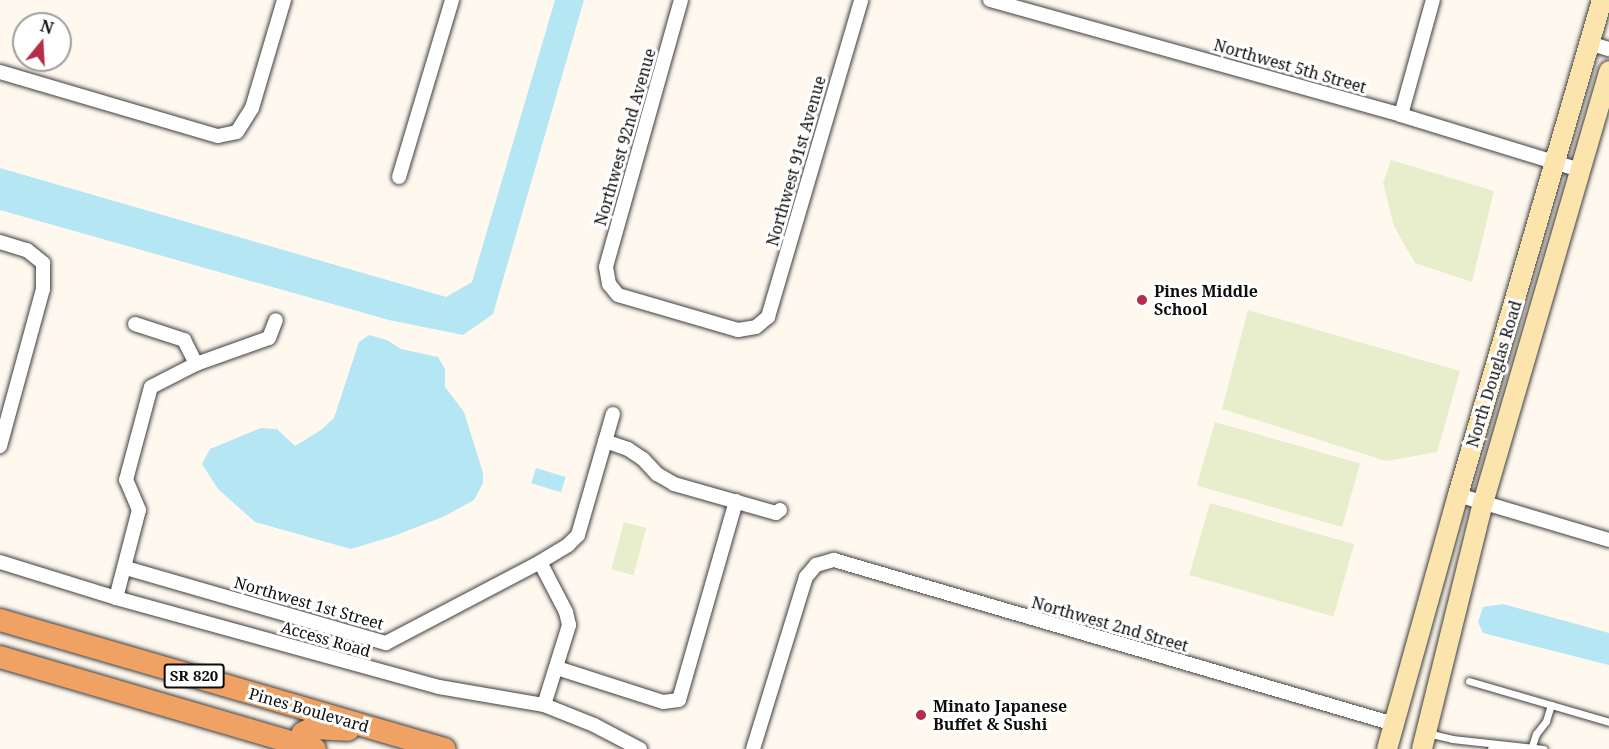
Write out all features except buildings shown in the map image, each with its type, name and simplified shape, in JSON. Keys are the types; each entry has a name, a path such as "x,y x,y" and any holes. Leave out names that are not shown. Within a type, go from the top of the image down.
{"highway":[{"name":"Pines Boulevard","path":"0,620 445,749"},
{"name":"SR 820","path":"0,657 303,747"},
{"path":"303,747 303,734 313,728 388,733"}],"main road":[{"name":"North Douglas Road","path":"1387,749 1458,495 1602,0"},
{"name":"North Douglas Road","path":"1424,741 1483,503 1609,71"}],"street":[{"path":"0,72 218,136 237,132 252,108 284,0"},
{"path":"399,177 452,0"},
{"name":"Northwest 92nd Avenue","path":"681,0 606,267 609,284 618,295 738,330 756,327"},
{"name":"Northwest 91st Avenue","path":"756,327 768,316 861,0"},
{"name":"Northwest 5th Street","path":"990,0 1401,114 1580,170"},
{"path":"1401,114 1434,0"},
{"path":"1589,42 1609,48"},
{"path":"0,242 27,250 43,263 43,289 0,446"},
{"path":"116,598 140,510 126,480 151,387 196,364 269,338 276,320"},
{"path":"135,324 184,340 196,364"},
{"path":"544,705 569,626 566,612 540,562 568,545 578,535 614,414"},
{"path":"605,441 628,449 643,459 657,474 674,484 776,513 780,510"},
{"path":"1458,495 1609,540"},
{"path":"557,669 663,702 679,700 736,501"},
{"name":"Northwest 2nd Street","path":"753,749 806,577 816,565 834,560 1394,724"},
{"name":"Access Road","path":"0,562 116,598 439,687 544,705 594,725 640,749"},
{"name":"Northwest 1st Street","path":"126,568 387,642 540,562"}],"lane":[{"path":"1469,681 1609,722"},
{"path":"1532,746 1536,734 1546,721 1551,705"},
{"path":"1424,741 1452,739 1543,749"},
{"path":"1491,749 1507,744"}],"green space":[{"path":"1391,160 1494,191 1472,282 1415,263 1394,226 1383,183"},
{"path":"1248,310 1460,371 1437,452 1386,461 1222,409"},
{"path":"1215,422 1360,464 1342,527 1197,485"},
{"path":"1210,503 1354,544 1334,616 1189,575"},
{"path":"624,522 646,528 634,575 611,569"}],"water":[{"path":"555,0 584,0 493,314 463,335 389,320 0,210 0,168 446,297 472,282"},
{"path":"369,335 387,340 401,349 438,357 445,369 445,387 464,412 483,473 483,483 474,500 445,516 394,536 351,549 255,522 218,489 202,464 210,449 261,428 277,429 295,446 321,430 334,418 359,342"},
{"path":"536,468 566,477 561,492 531,483"},
{"path":"1503,604 1609,633 1609,665 1483,633 1478,622 1483,607"}],"place":[{"name":"Pines Middle School","path":"1142,300"},
{"name":"Minato Japanese Buffet & Sushi","path":"921,715"}]}
